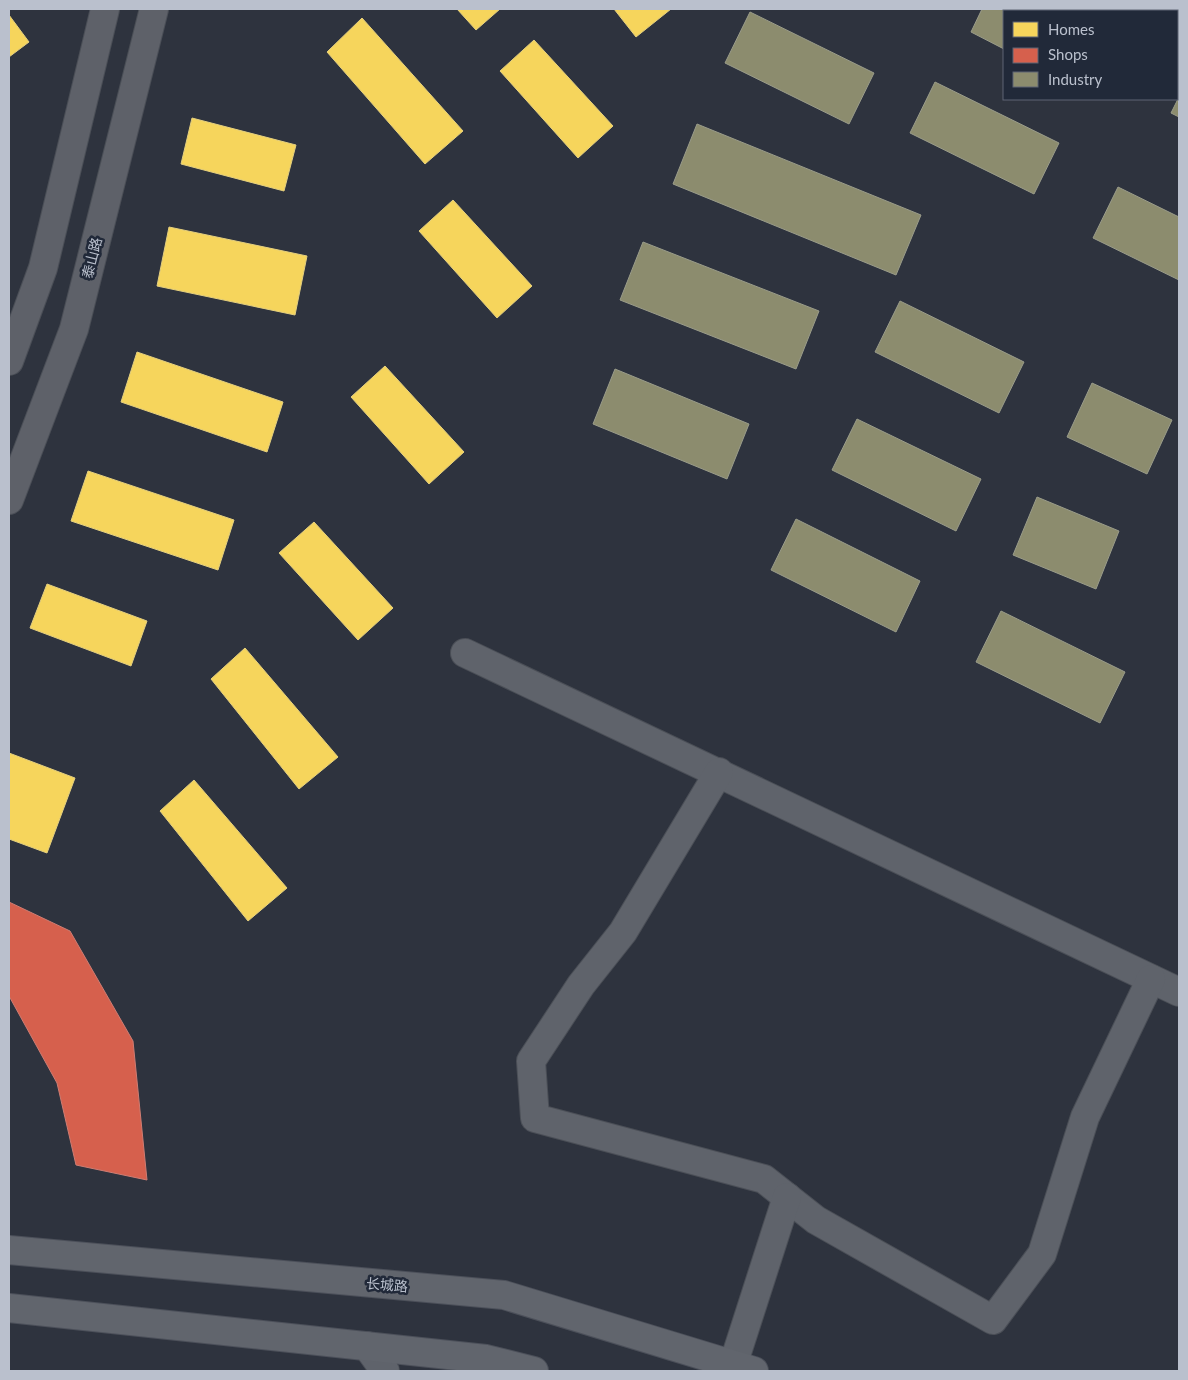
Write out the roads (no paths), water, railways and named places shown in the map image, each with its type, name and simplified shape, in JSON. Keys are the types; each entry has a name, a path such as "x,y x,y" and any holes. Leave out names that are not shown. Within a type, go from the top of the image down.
{"main road":[{"path":"9,360 43,268 105,9"},
{"name":"泰山路","path":"9,500 74,329 154,9"},
{"name":"长城路","path":"9,1250 504,1295 744,1368"},
{"path":"12,1311 368,1346 436,1362 486,1359 534,1371"}],"street":[{"path":"465,653 720,772 1179,992"},
{"path":"720,772 623,932 581,985 531,1061 535,1118 764,1179 816,1220 993,1320 1042,1254 1085,1117 1152,979"},
{"path":"744,1368 787,1197"},
{"path":"368,1346 385,1371"}]}
